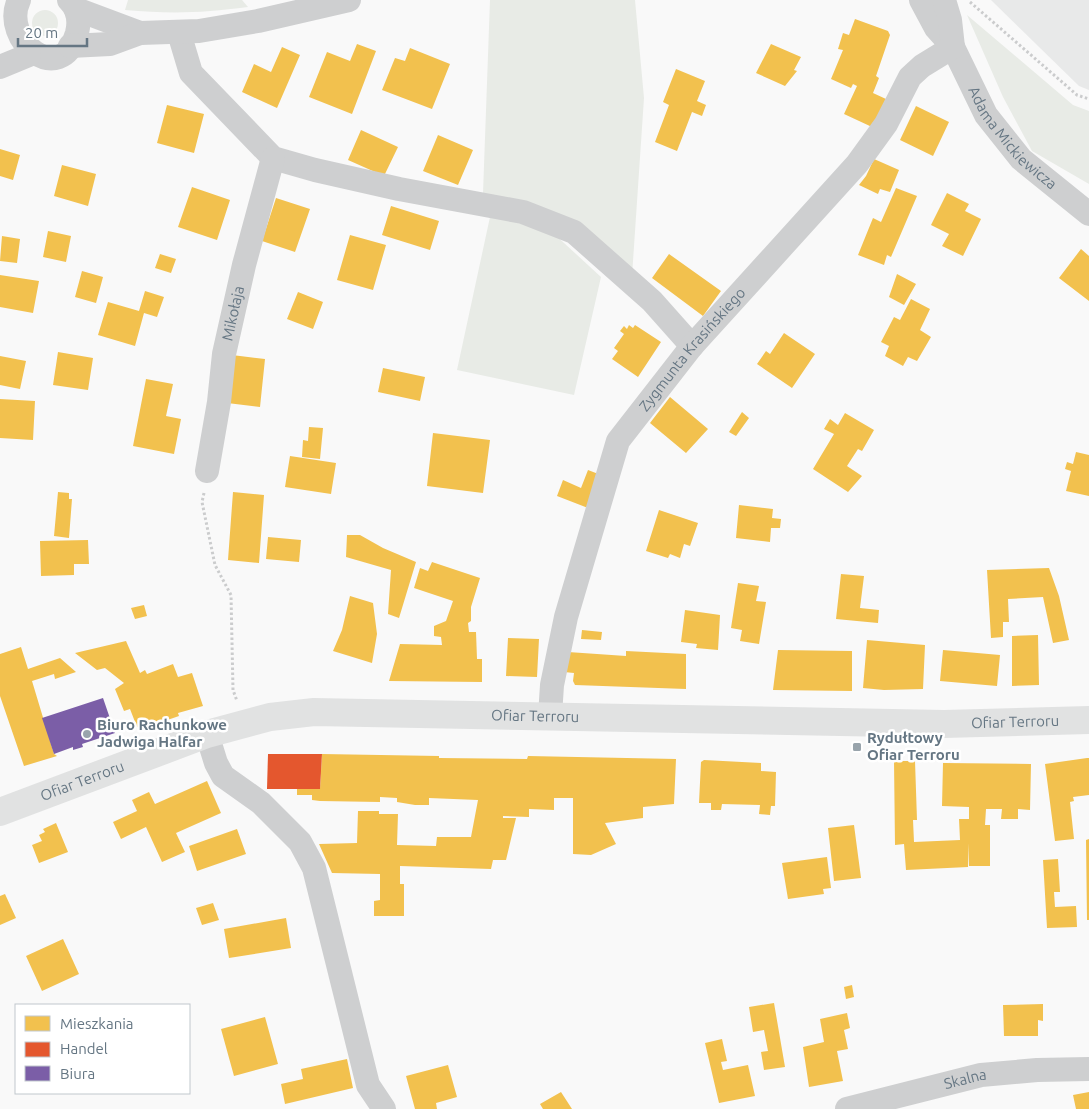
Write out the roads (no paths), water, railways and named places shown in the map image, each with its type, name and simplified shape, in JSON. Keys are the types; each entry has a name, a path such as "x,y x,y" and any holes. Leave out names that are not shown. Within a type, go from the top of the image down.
{"street":[{"path":"70,46 110,44 140,33 179,32 258,21 349,0"},
{"name":"Adama Mickiewicza","path":"920,0 936,28 953,48 973,92 1002,137 1035,171 1089,214"},
{"name":"Adama Mickiewicza","path":"944,0 950,20 953,48"},
{"path":"14,2 5,34 29,55 37,58 56,56 70,46 78,28 72,5"},
{"path":"72,5 140,33"},
{"path":"179,32 191,73 274,158 315,170 399,189 522,212 574,232 652,301 692,346"},
{"name":"Zygmunta Krasińskiego","path":"550,716 552,685 566,617 618,442 692,346 857,164 886,124 910,76 922,66 953,48"},
{"path":"0,67 29,55"},
{"name":"Mikołaja","path":"207,471 219,402 224,354 244,265 274,158"},
{"name":"Ofiar Terroru","path":"0,812 207,734 244,723 314,712 944,724 1089,720"},
{"path":"207,734 216,763 223,776 261,803 300,842 314,868 368,1084 384,1109"},
{"name":"Skalna","path":"847,1109 981,1075 1089,1068"}],"place":[{"name":"Biuro Rachunkowe Jadwiga Halfar","path":"87,734"},
{"name":"Rydułtowy Ofiar Terroru","path":"857,747"}]}
